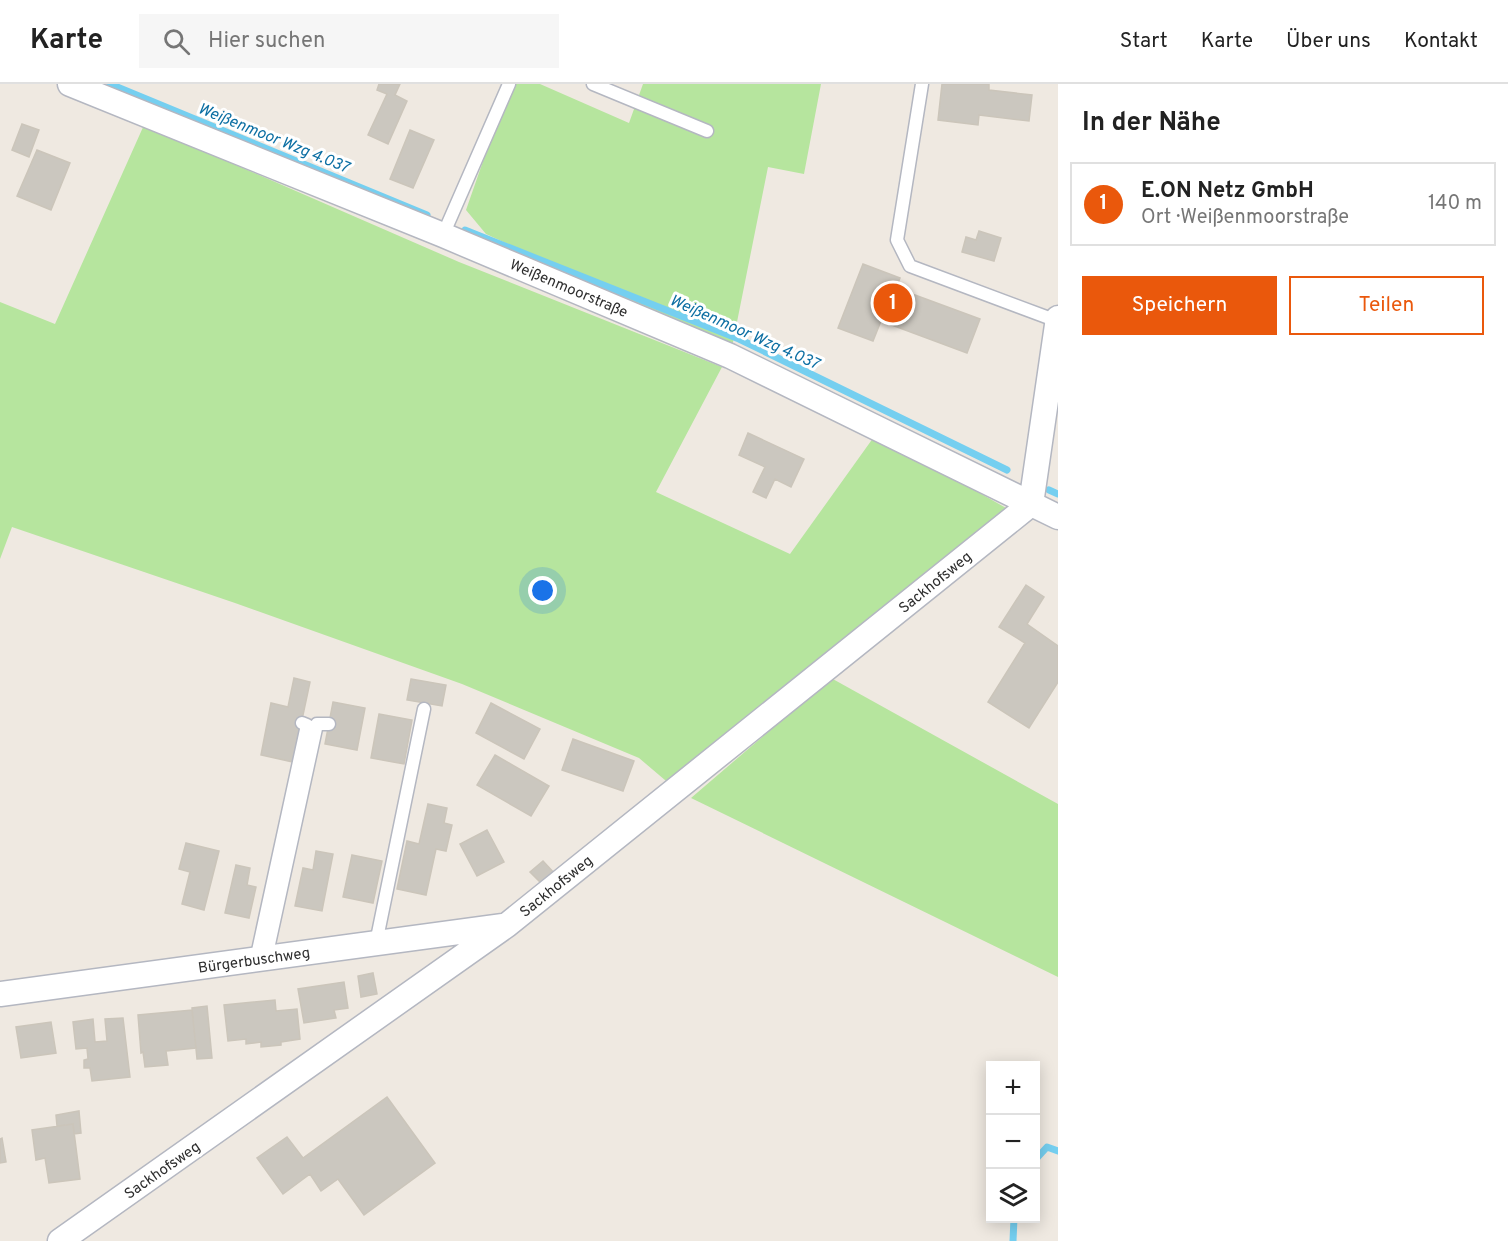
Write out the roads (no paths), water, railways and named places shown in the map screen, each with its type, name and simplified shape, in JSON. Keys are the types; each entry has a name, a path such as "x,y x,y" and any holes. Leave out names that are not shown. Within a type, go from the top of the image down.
{"street":[{"name":"Weißenmoorstraße","path":"70,84 443,235 730,357 1058,517"},
{"path":"1031,504 1058,319"},
{"name":"Sackhofsweg","path":"60,1241 507,926 1031,504"},
{"name":"Bürgerbuschweg","path":"0,994 507,926"}],"lane":[{"path":"443,235 509,84"},
{"path":"593,84 707,132"},
{"path":"922,84 897,240 910,267 1058,319"},
{"path":"376,943 424,709"},
{"path":"261,959 307,725 302,723"},
{"path":"261,959 317,724 329,724"}],"waterway":[{"name":"Weißenmoor Wzg 4.037","path":"110,84 427,215"},
{"name":"Weißenmoor Wzg 4.037","path":"465,230 739,339 1007,470"},
{"name":"Weißenmoor Wzg 4.037","path":"1049,490 1058,494"},
{"path":"1040,1155 1047,1147 1058,1151"},
{"path":"1013,1241 1014,1223"}],"place":[{"name":"E.ON Netz GmbH","path":"893,303"}]}
